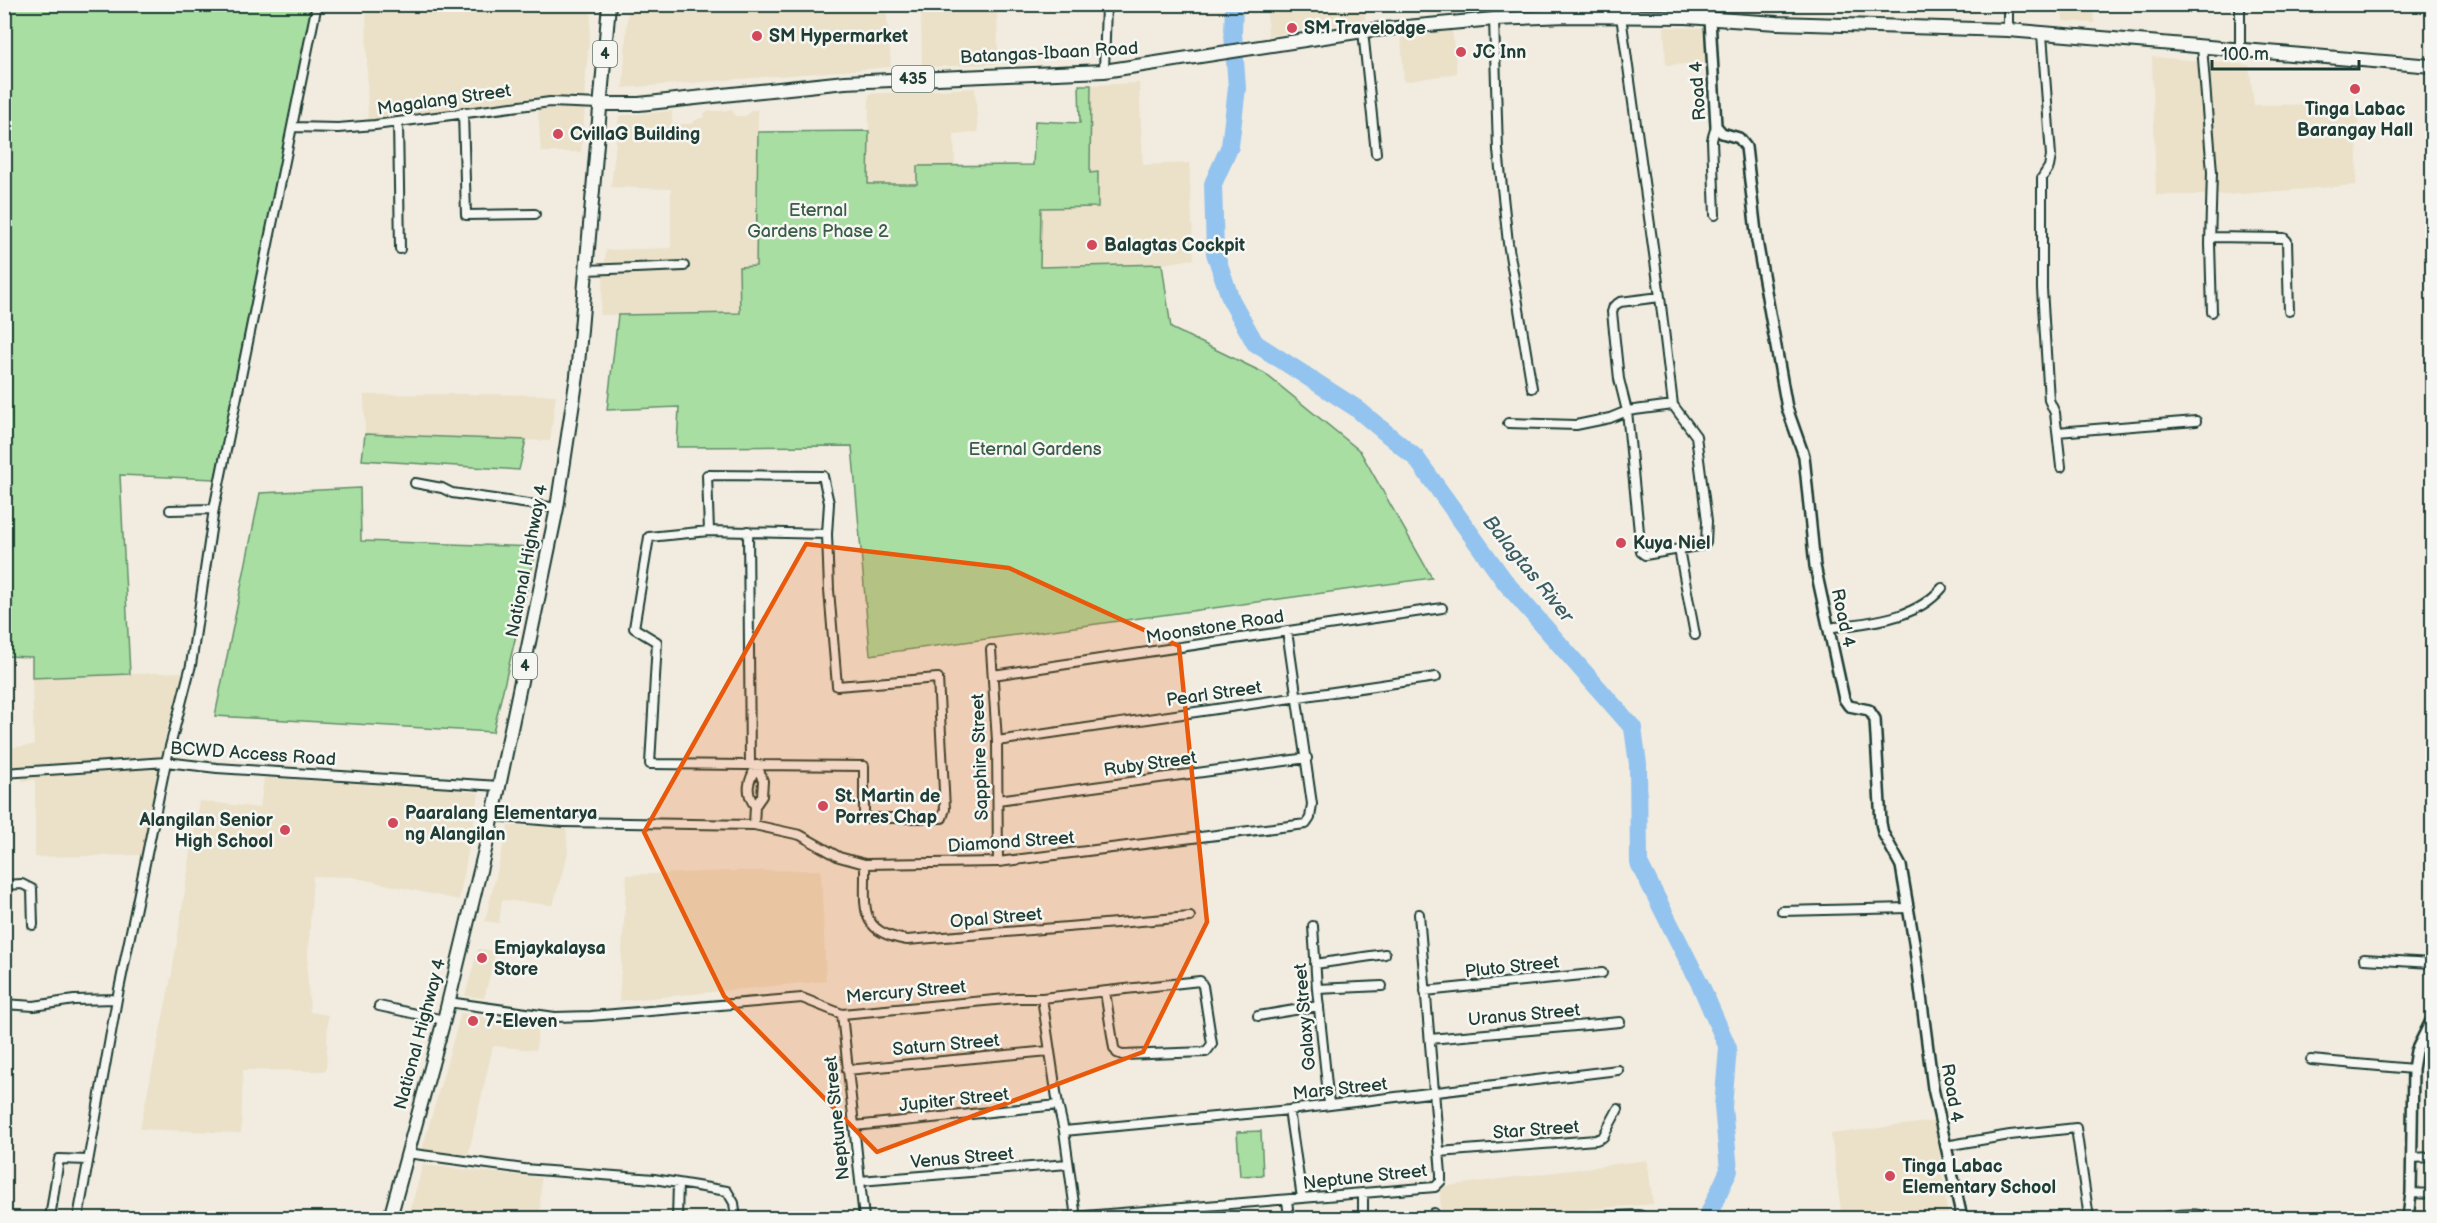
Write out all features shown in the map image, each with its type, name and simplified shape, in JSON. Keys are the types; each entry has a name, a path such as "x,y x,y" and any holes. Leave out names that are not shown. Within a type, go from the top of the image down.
{"main road":[{"name":"National Highway 4","path":"390,1218 444,1020 492,816 557,508 577,376 609,4"},
{"name":"Batangas-Ibaan Road","path":"600,104 639,104 845,82 1104,71 1363,31 1494,19 1621,16 1685,11 1710,19 2008,30 2433,66"}],"street":[{"path":"78,1218 117,999 166,762 191,665 214,508 317,4"},
{"path":"1104,71 1106,4"},
{"path":"2008,4 2008,30"},
{"path":"2240,4 2240,50"},
{"path":"1621,16 1660,297 1673,405 1696,436 1707,521 1706,542 1703,545 1644,555 1641,552 1627,411 1619,379 1612,312 1614,306 1620,302 1660,297"},
{"path":"1494,19 1498,150 1508,243 1532,388"},
{"name":"Road 4","path":"1710,19 1716,126 1722,133 1739,138 1746,147 1757,241 1787,408 1804,456 1810,502 1811,540 1844,699 1849,705 1869,710 1875,718 1881,823 1883,833 1901,866 1909,908 1933,1089 1962,1218"},
{"path":"1363,31 1376,153"},
{"path":"2042,34 2051,156 2049,167 2042,178 2042,289 2049,400 2055,413 2061,467"},
{"path":"2202,46 2211,172 2212,312"},
{"name":"Magalang Street","path":"292,127 338,128 550,102 600,104"},
{"path":"463,112 466,215 534,214"},
{"path":"398,122 400,249"},
{"path":"1715,215 1712,140 1716,126"},
{"path":"2210,237 2284,238 2287,241 2289,311"},
{"path":"586,270 684,266"},
{"path":"1508,423 1576,425 1610,418 1627,411 1673,405"},
{"path":"2057,432 2196,421"},
{"path":"710,531 706,475 824,476 829,503 827,534 837,686 934,677 939,680 945,809 942,818 864,818 864,766 650,764 657,642 634,628 649,537 710,531 827,534"},
{"path":"415,483 442,488 452,493 557,508"},
{"path":"170,510 214,508"},
{"path":"748,531 753,765 748,781 748,797 755,806"},
{"path":"1679,549 1695,635"},
{"path":"1828,627 1880,621 1909,612 1928,603 1942,588"},
{"name":"Moonstone Road","path":"993,675 1442,608"},
{"name":"Diamond Street","path":"492,816 564,822 754,825 800,835 839,857 865,864 998,862 1306,824 1310,818 1312,804 1287,631"},
{"name":"Sapphire Street","path":"991,650 997,741 998,862"},
{"name":"Pearl Street","path":"997,741 1436,677"},
{"name":"Ruby Street","path":"998,800 1307,758"},
{"name":"BCWD Access Road","path":"4,773 166,762 217,768 499,786"},
{"path":"753,765 763,781 762,796 755,806 754,825"},
{"name":"Opal Street","path":"865,864 866,914 872,927 888,937 907,940 1190,917"},
{"path":"4,885 22,884 32,889 33,925"},
{"path":"1782,911 1909,908"},
{"name":"Neptune Street","path":"1060,1218 1362,1195 1435,1187 1441,1181 1419,914"},
{"name":"Galaxy Street","path":"1313,926 1318,1006 1329,1104"},
{"path":"1315,964 1385,954"},
{"path":"2364,959 2433,963"},
{"name":"Pluto Street","path":"1425,991 1602,973"},
{"name":"Mercury Street","path":"448,1002 555,1017 802,998 842,1014 1017,998 1042,998 1200,981 1207,1009 1212,1044 1210,1049 1206,1052 1122,1056 1114,1048 1105,992"},
{"path":"1317,989 1382,986"},
{"path":"1042,998 1058,1105 1065,1131 1076,1218"},
{"path":"4,1004 34,1006 74,1000 117,999"},
{"path":"379,1006 444,1020"},
{"path":"1258,1016 1318,1006"},
{"name":"Neptune Street","path":"842,1014 864,1218"},
{"path":"2408,1218 2411,1193 2413,1069 2419,1045 2433,1019"},
{"name":"Uranus Street","path":"1430,1039 1620,1022"},
{"name":"Saturn Street","path":"847,1070 1049,1051"},
{"path":"2312,1060 2413,1069"},
{"name":"Mars Street","path":"1065,1131 1289,1110 1618,1070"},
{"name":"Jupiter Street","path":"854,1126 1058,1105"},
{"name":"Star Street","path":"1439,1152 1596,1140 1603,1137 1618,1109"},
{"path":"1289,1110 1302,1198"},
{"path":"1945,1146 2010,1135 2076,1128 2088,1218"},
{"path":"407,1153 524,1169 654,1179 727,1191 734,1203 736,1218"},
{"path":"2411,1158 2433,1157"},
{"path":"50,1218 58,1159 88,1160"},
{"name":"Venus Street","path":"860,1181 1068,1164"},
{"path":"677,1218 678,1183"},
{"path":"2411,1193 2433,1194"},
{"path":"1362,1195 1363,1218"},
{"path":"1287,1200 1289,1218"},
{"path":"2155,1218 2202,1215 2208,1218"},
{"path":"1569,1218 1642,1217"}],"highlighted area":[{"path":"806,544 1009,568 1179,646 1207,922 1143,1052 877,1152 724,996 644,832"}],"shaded area":[{"path":"366,5 592,5 584,98 537,97 368,122"},
{"name":"SM Hypermarket","path":"628,5 886,5 891,67 623,88"},
{"path":"921,5 997,5 998,64 922,67"},
{"name":"SM Travelodge","path":"1267,5 1364,5 1365,20 1268,36"},
{"path":"2062,5 2093,5 2094,23 2063,21"},
{"path":"1664,27 1706,28 1709,63 1666,65"},
{"path":"1452,30 1457,73 1404,82 1401,35"},
{"path":"2152,57 2249,65 2254,105 2359,104 2356,185 2226,195 2156,195"},
{"path":"1139,83 1143,165 1189,163 1194,259 1162,264 1040,267 1041,208 1098,207 1097,172 1090,173 1091,85"},
{"path":"975,88 978,132 954,134 955,166 917,166 917,184 868,184 869,94"},
{"path":"585,108 581,152 541,152 538,109"},
{"path":"732,110 735,116 746,116 751,110 758,110 756,267 739,268 740,313 600,315 606,250 671,248 671,189 611,187 619,116 672,111 672,124 692,124 704,117 705,112"},
{"path":"364,395 556,395 550,441 365,434"},
{"path":"184,672 167,728 143,855 35,857 35,780 22,781 21,776 5,777 5,748 34,745 32,678"},
{"path":"264,778 431,787 479,793 459,900 352,877 313,876 307,971 310,1012 328,1015 326,1071 243,1070 241,1133 140,1129 172,973 199,801 260,808"},
{"path":"508,826 566,826 568,853 553,905 502,900 499,923 485,921"},
{"path":"821,870 826,981 619,1001 627,875"},
{"path":"478,949 496,951 484,998 465,996"},
{"path":"461,1013 538,1026 536,1050 493,1046 468,1155 422,1150"},
{"name":"Tinga Labac Elementary School","path":"1935,1121 1948,1218 1842,1218 1831,1134"},
{"path":"1647,1160 1653,1204 1471,1218 1441,1218 1440,1187"},
{"path":"423,1165 541,1178 540,1218 408,1218"},
{"path":"1250,1211 1250,1218 1143,1218"}],"green space":[{"path":"5,4 312,5 215,479 120,475 130,674 32,678 32,657 5,656"},
{"name":"Eternal Gardens","path":"1079,85 1091,85 1090,173 1098,172 1098,207 1041,208 1040,267 1162,264 1171,328 1264,373 1360,451 1432,578 870,655 852,446 677,447 679,407 607,410 618,315 740,313 739,267 756,266 758,132 869,131 868,184 917,184 917,166 1033,165 1035,121 1080,123"},
{"path":"365,434 526,440 519,470 362,460"},
{"path":"360,488 361,541 537,547 493,732 215,716 260,493"},
{"path":"1261,1131 1263,1175 1240,1176 1237,1132"}],"waterway":[{"name":"Balagtas River","path":"1234,4 1233,33 1237,88 1230,146 1213,184 1215,253 1231,300 1255,343 1356,408 1416,458 1506,583 1633,728 1638,764 1639,863 1701,986 1728,1048 1723,1107 1729,1170 1707,1218"}],"place":[{"name":"SM Travelodge","path":"1292,28"},
{"name":"SM Hypermarket","path":"757,36"},
{"name":"JC Inn","path":"1461,52"},
{"name":"Tinga Labac Barangay Hall","path":"2355,89"},
{"name":"CvillaG Building","path":"558,134"},
{"name":"Balagtas Cockpit","path":"1092,245"},
{"name":"Kuya Niel","path":"1621,543"},
{"name":"St. Martin de Porres Chap","path":"823,806"},
{"name":"Paaralang Elementarya ng Alangilan","path":"393,823"},
{"name":"Alangilan Senior High School","path":"285,830"},
{"name":"Emjaykalaysa Store","path":"482,958"},
{"name":"7-Eleven","path":"473,1021"},
{"name":"Tinga Labac Elementary School","path":"1890,1176"}],"park label":[{"name":"Eternal Gardens Phase 2","path":"818,220"}]}
